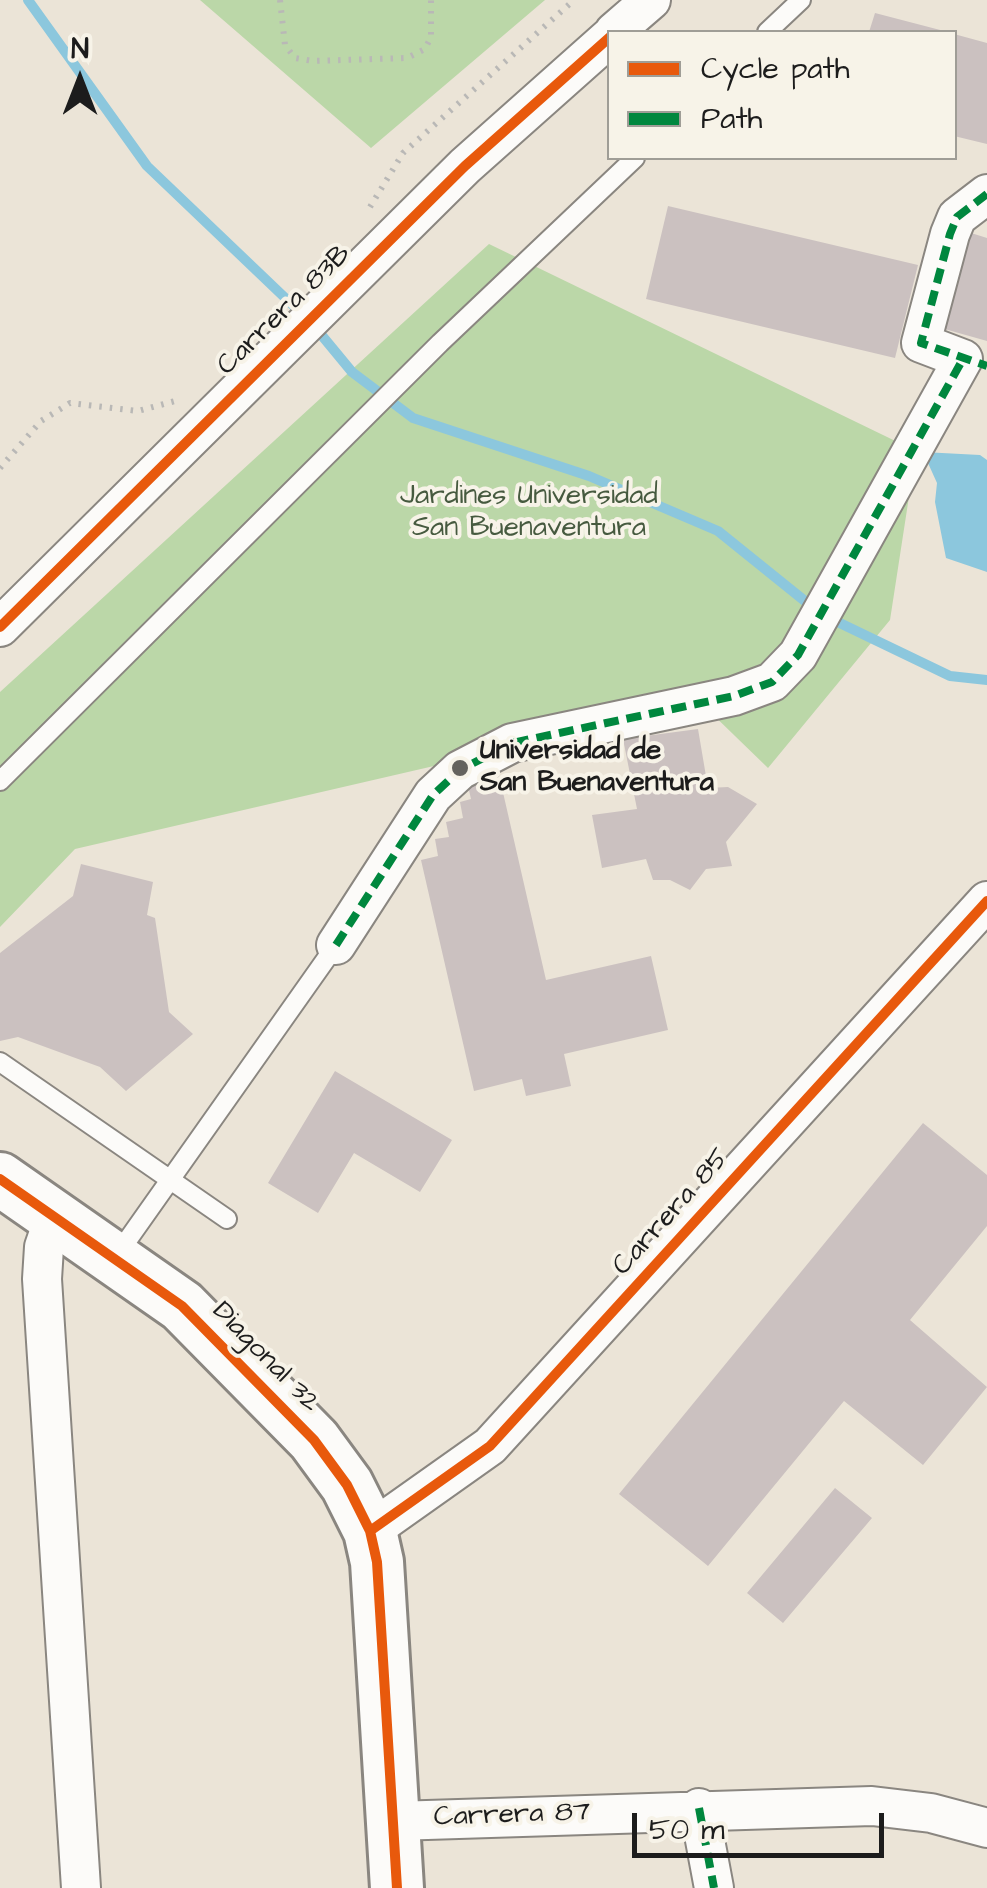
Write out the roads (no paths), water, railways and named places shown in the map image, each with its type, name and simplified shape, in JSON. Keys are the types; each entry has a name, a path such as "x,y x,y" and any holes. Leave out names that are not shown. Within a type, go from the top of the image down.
{"street":[{"name":"Carrera 83B","path":"617,30 650,0"},
{"name":"Carrera 83B","path":"0,627 239,387 607,40"},
{"path":"336,945 434,796 460,770 512,742 734,696 772,682 798,655 963,359 921,343 957,217 987,194"},
{"name":"Carrera 85","path":"370,1531 490,1446 987,901"},
{"name":"Diagonal 32","path":"0,1179 182,1306 314,1440 348,1486 370,1531 380,1586 397,1888"},
{"path":"55,1215 44,1246 42,1279 81,1888"},
{"name":"Carrera 87","path":"395,1821 699,1808 872,1806 931,1813 987,1828"},
{"path":"699,1808 714,1888"}],"lane":[{"path":"769,30 801,0"},
{"path":"0,781 440,343 633,160"},
{"path":"116,1257 336,945"},
{"path":"0,1062 227,1219"}],"water":[{"path":"923,452 980,455 987,460 987,572 946,558 935,502 937,483"}],"waterway":[{"path":"28,0 147,166 302,314"},
{"path":"314,326 352,372 413,418 589,476 718,531 821,614 950,676 987,680"}],"place":[{"name":"Universidad de San Buenaventura","path":"460,768"}],"park label":[{"name":"Jardines Universidad San Buenaventura","path":"529,513"}]}
